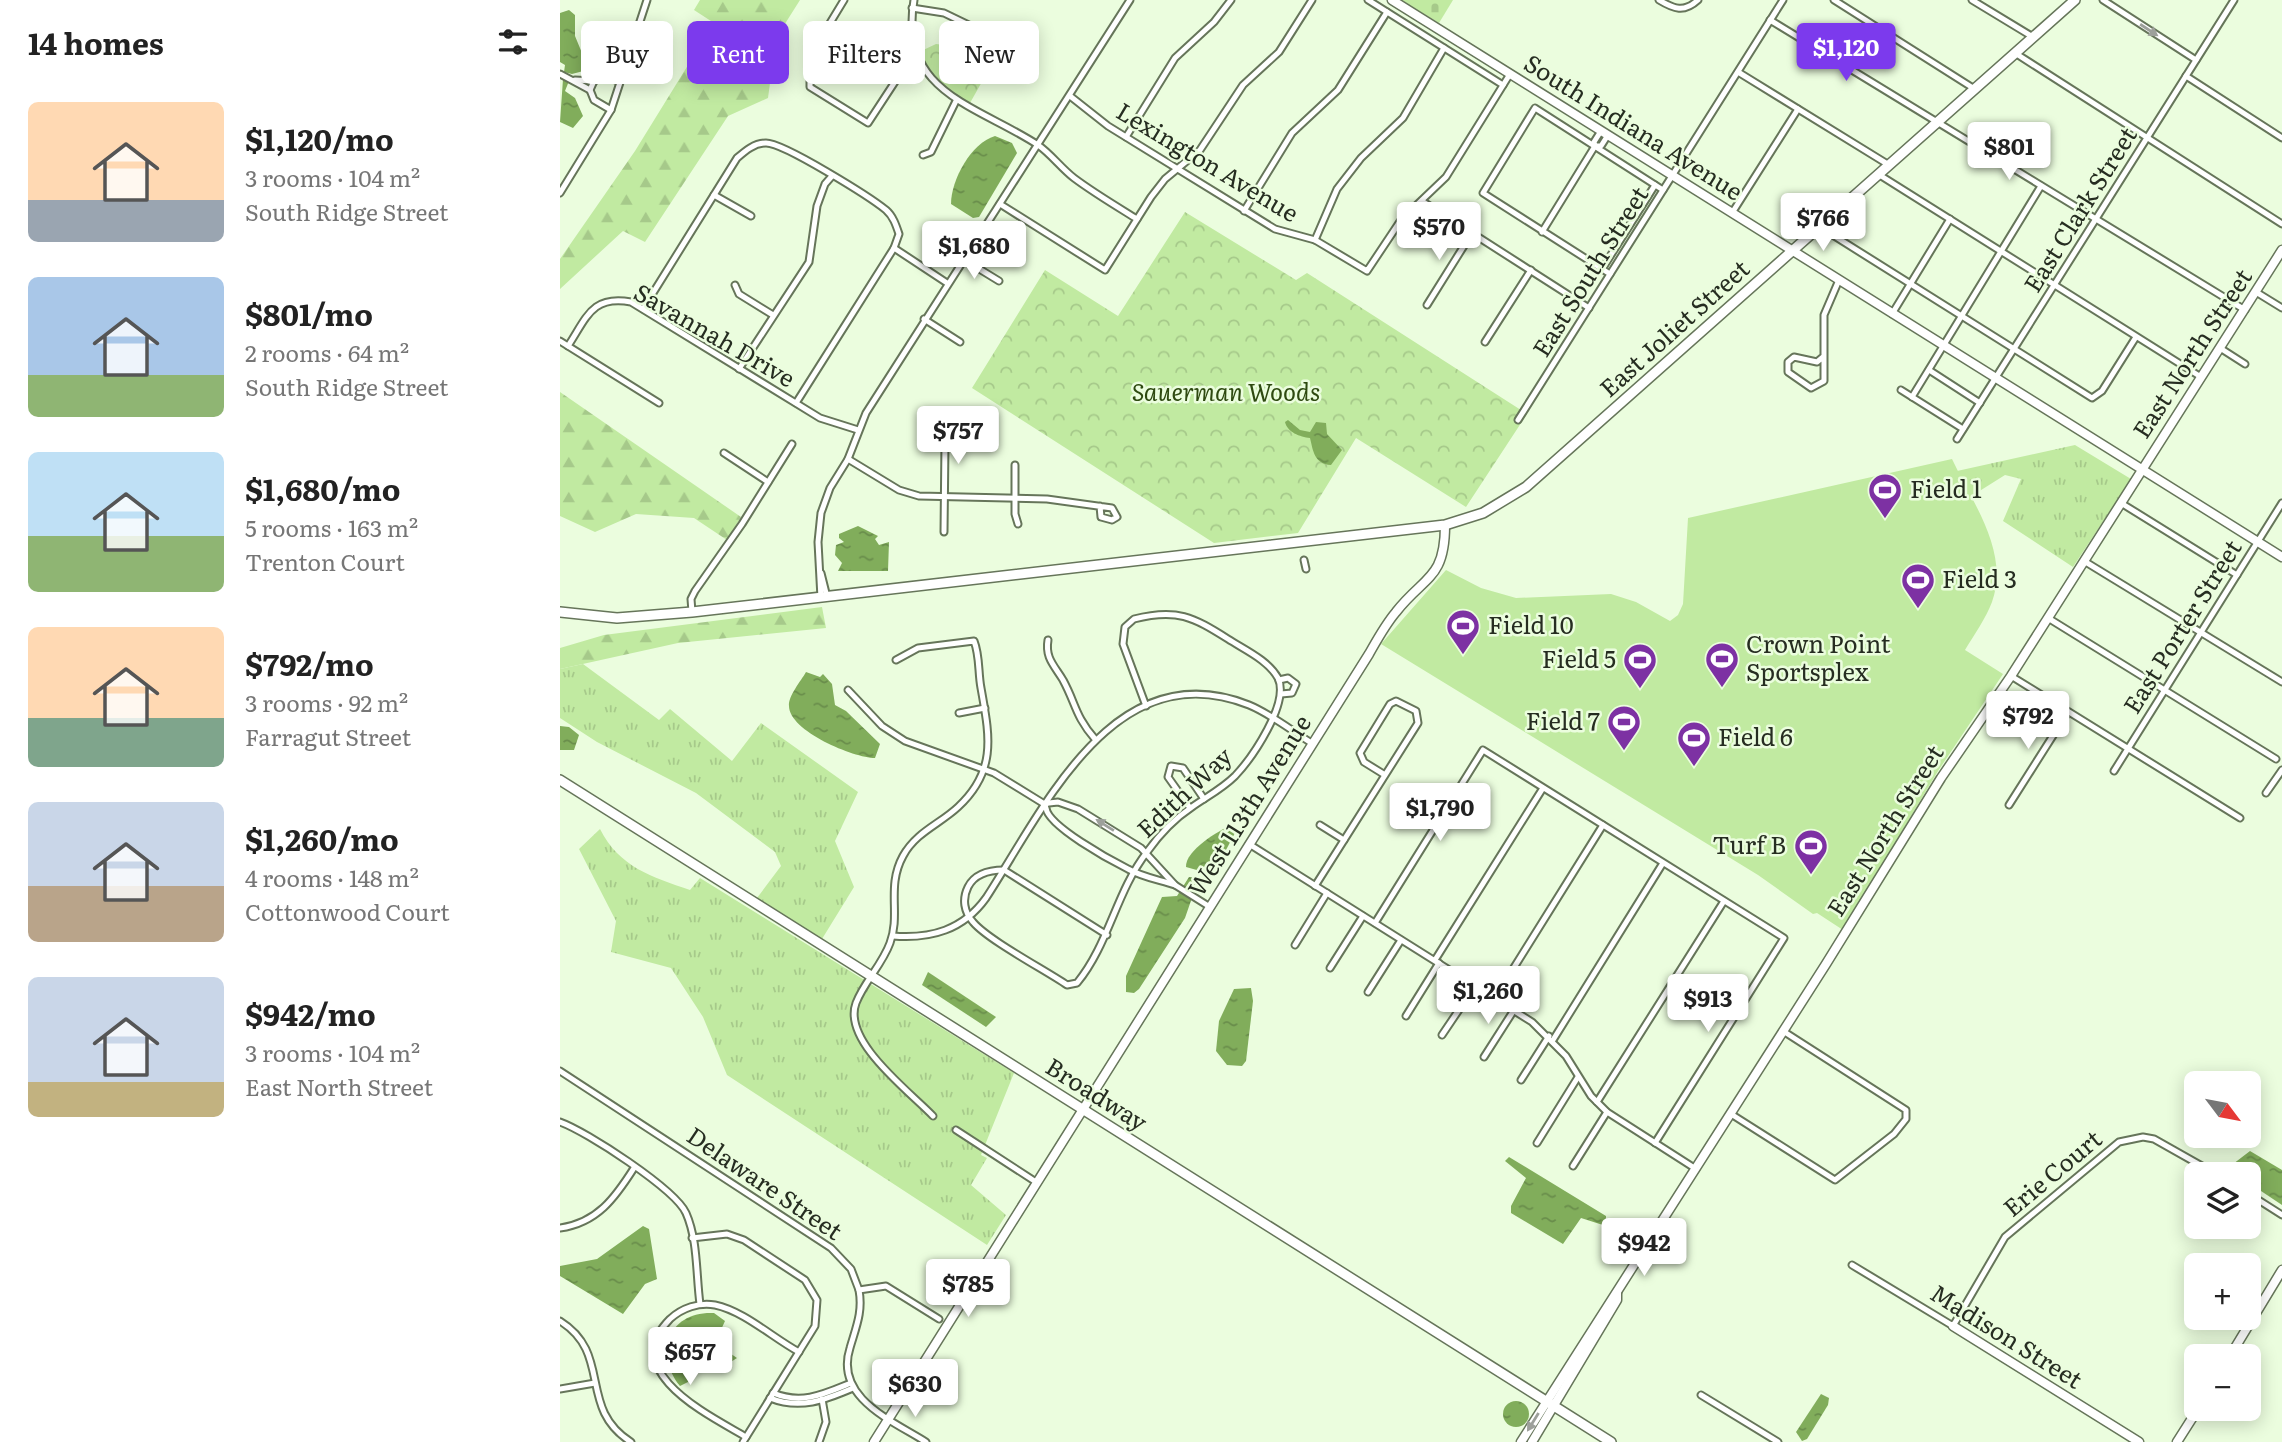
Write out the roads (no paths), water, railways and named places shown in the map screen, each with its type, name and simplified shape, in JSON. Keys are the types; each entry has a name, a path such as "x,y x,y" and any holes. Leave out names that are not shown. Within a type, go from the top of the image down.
{"main road":[{"name":"East Joliet Street","path":"560,612 617,618 692,612 1445,525 1483,513 1526,487 2075,0"},
{"name":"Broadway","path":"560,780 1612,1442"}],"street":[{"path":"640,21 647,0"},
{"path":"832,21 844,0"},
{"path":"912,21 914,0"},
{"path":"824,597 818,542 821,513 831,488 849,460 858,430 947,282 1130,0"},
{"path":"1126,137 1175,58 1214,22 1231,0"},
{"path":"1000,204 1105,271 1165,179 1200,150 1243,85 1279,52 1312,0"},
{"path":"1368,0 1503,85"},
{"name":"South Indiana Avenue","path":"1392,0 2282,557"},
{"path":"1659,0 1673,9 1686,9 1698,0"},
{"name":"East South Street","path":"1518,420 1783,0"},
{"path":"1834,0 1973,88"},
{"path":"1972,0 2033,37"},
{"path":"2103,0 2196,60"},
{"name":"East Clark Street","path":"1957,439 2234,0"},
{"path":"912,8 944,13 961,21"},
{"path":"1244,211 1292,133 1338,90 1387,12"},
{"path":"1770,20 2245,310"},
{"path":"1315,240 1337,189 1361,159 1403,118 1444,48"},
{"path":"2015,54 2282,224"},
{"path":"925,70 936,87 956,101 1038,145 1072,176 1137,219"},
{"path":"1738,72 1889,165"},
{"path":"560,74 590,90 594,100 611,110"},
{"path":"1510,74 1446,177 1422,201 1589,308"},
{"path":"2186,76 2282,138"},
{"path":"575,80 581,80"},
{"path":"590,90 593,84"},
{"path":"560,193 611,110 620,84"},
{"path":"810,84 810,87 868,123 894,84"},
{"name":"Lexington Avenue","path":"1070,96 1126,137 1244,211 1275,229 1315,240 1367,271 1401,219 1422,201"},
{"path":"923,155 931,152 956,101"},
{"path":"1610,274 1483,193 1535,108 1663,190"},
{"path":"1732,213 1798,109"},
{"path":"1542,232 1595,146 1594,142 1605,133"},
{"path":"643,309 737,158 747,149 767,143 781,147 832,176 888,211 899,234 894,248 796,403"},
{"path":"1878,174 2201,377"},
{"path":"739,369 809,262 817,206 825,184 832,176"},
{"path":"1602,269 1655,185"},
{"path":"1912,397 2041,186"},
{"path":"714,195 751,216"},
{"path":"1892,314 1950,219"},
{"path":"1820,227 2095,398 2136,337"},
{"path":"1427,305 1472,233"},
{"path":"894,248 947,282"},
{"name":"East North Street","path":"1550,1404 1945,771 2011,676 2282,250"},
{"path":"963,259 999,281"},
{"path":"1485,342 1531,271"},
{"path":"1823,357 1817,362 1794,357 1788,362 1788,372 1807,387 1818,386 1824,381 1825,315 1839,280"},
{"path":"735,285 739,294 773,316"},
{"path":"2256,292 2282,308"},
{"name":"Savannah Drive","path":"568,346 596,305 619,300 643,309 837,426 858,430"},
{"path":"924,319 960,341"},
{"path":"560,341 659,403"},
{"path":"2220,348 2245,365"},
{"path":"1928,370 1980,403"},
{"path":"1900,390 1964,429"},
{"path":"928,413 945,443 944,532"},
{"path":"692,612 691,599 695,591 792,444"},
{"path":"724,453 768,482"},
{"path":"849,460 899,490 919,496 1014,497 1100,506"},
{"path":"1015,465 1014,497 1018,524"},
{"path":"2121,503 2237,575"},
{"name":"East Porter Street","path":"2114,771 2282,503"},
{"name":"West 113th Avenue","path":"874,1442 1396,611 1436,571 1445,545 1445,525"},
{"path":"1304,560 1306,569"},
{"path":"2084,561 2282,682"},
{"name":"Edith Way","path":"969,917 977,926 1067,985 1080,980 1107,935 1134,872 1146,853 1190,808 1236,775 1273,719 1281,694 1279,680 1264,662 1194,618 1173,614 1139,617 1125,627 1122,639 1146,706"},
{"path":"2048,618 2276,759"},
{"path":"1048,640 1049,660 1063,680 1076,715 1095,739"},
{"path":"896,660 918,648 974,641 990,735 983,770 960,805 916,839 903,856 893,887 893,936 855,1004 856,1031 862,1042 933,1116"},
{"path":"2011,676 2240,818"},
{"name":"Edith Way","path":"1279,680 1288,678 1296,684 1292,693 1281,694"},
{"path":"848,690 894,734 918,748 1016,784 1046,805 1058,802 1078,809 1146,853 1177,887"},
{"path":"893,936 937,934 969,917 1004,870 1077,757 1120,719 1146,706 1179,697 1209,696 1249,705 1313,744"},
{"path":"1315,886 1385,775 1420,718 1416,711 1400,701 1390,704 1360,753 1364,762 1385,775"},
{"path":"959,713 985,708"},
{"path":"2009,805 2068,712"},
{"path":"1375,923 1483,750 1784,938 1655,1143"},
{"path":"1190,808 1168,777 1171,766 1183,768 1204,799"},
{"path":"2266,793 2282,769"},
{"path":"1406,1016 1544,788"},
{"path":"1046,805 1047,815 1064,830 1134,872 1177,887 1210,907"},
{"path":"1320,825 1344,840"},
{"path":"1495,998 1603,825"},
{"path":"1249,844 1514,1010 1550,1038 1607,1112 1696,1169"},
{"path":"1521,1080 1663,863"},
{"path":"969,917 964,897 972,880 989,871 1004,870 1107,935"},
{"path":"1295,945 1327,893"},
{"path":"1597,1102 1724,901"},
{"path":"1330,968 1363,916"},
{"path":"1368,992 1401,940"},
{"path":"1442,1035 1475,986"},
{"path":"1484,1057 1514,1010"},
{"path":"1731,1114 1835,1180 1894,1134 1906,1119 1907,1113 1783,1031"},
{"name":"Delaware Street","path":"560,1071 831,1248 850,1269 859,1290"},
{"path":"1537,1143 1578,1077"},
{"path":"1573,1166 1607,1112"},
{"path":"560,1122 668,1190 678,1201 687,1217 692,1238 700,1304"},
{"path":"956,1130 1036,1182"},
{"name":"Erie Court","path":"1953,1326 2005,1237 2119,1142 2143,1137 2167,1144 2196,1162"},
{"path":"560,1228 576,1225 600,1212 615,1198 635,1168"},
{"path":"2261,1202 2282,1215"},
{"path":"692,1238 727,1234 744,1240 805,1280 815,1294 818,1307 815,1326 745,1440 675,1392 658,1367 656,1348 665,1326 679,1312 700,1304 725,1308 799,1352"},
{"name":"Madison Street","path":"1852,1265 2139,1442"},
{"path":"2237,1344 2282,1270"},
{"path":"926,1442 867,1405 852,1386 847,1358 860,1316 859,1290 886,1286 939,1319"},
{"path":"560,1321 584,1343 606,1421 631,1442"},
{"path":"560,1389 595,1383"},
{"path":"772,1396 795,1400 822,1398 852,1386"},
{"path":"1701,1395 1778,1442"},
{"path":"819,1442 825,1422 822,1398"},
{"path":"1521,1442 1550,1404"},
{"path":"1532,1442 1550,1404"},
{"path":"2177,1442 2190,1421"}],"water":[{"path":"569,10 575,15 575,36 581,51 581,72 572,74 564,72 565,65 560,62 560,13"},
{"path":"563,79 569,81 565,91 575,98 583,116 573,128 560,122"},
{"path":"995,136 1012,143 1017,153 979,217 973,218 951,204 954,184 971,154 986,140"},
{"path":"1288,420 1300,430 1310,432 1316,422 1326,423 1327,434 1342,450 1331,465 1318,459 1313,452 1310,438 1288,429 1285,422"},
{"path":"858,526 878,536 875,539 879,545 889,542 888,571 838,571 842,563 835,555 836,545 844,542 839,538 839,534"},
{"path":"806,672 820,677 823,674 832,684 835,705 846,711 880,744 875,758 839,748 799,725 789,706 795,689"},
{"path":"560,726 569,727 579,735 574,750 560,750"},
{"path":"1233,825 1237,829 1215,871 1211,874 1186,867 1196,848 1219,831"},
{"path":"1189,877 1198,878 1204,885 1194,892 1185,918 1139,989 1134,993 1126,992 1126,976 1162,897 1177,896"},
{"path":"928,972 996,1017 986,1027 922,985"},
{"path":"1251,988 1253,1001 1246,1061 1242,1066 1227,1065 1216,1051 1219,1021 1234,989"},
{"path":"2250,1151 2282,1170 2282,1205 2261,1191 2261,1162 2236,1162"},
{"path":"1509,1157 1606,1216 1606,1226 1581,1218 1563,1244 1511,1213 1511,1206 1526,1178 1505,1161"},
{"path":"643,1226 649,1229 657,1279 645,1284 623,1314 560,1276 560,1266 597,1259"},
{"path":"714,1313 725,1321 715,1343 737,1358 715,1372 698,1366 688,1382 680,1386 668,1360 670,1336 686,1319 698,1314"},
{"path":"1821,1394 1829,1398 1828,1405 1807,1439 1802,1441 1796,1432"},
{"path":"1516,1401 1525,1405 1529,1414 1525,1423 1516,1427 1507,1423 1503,1414 1507,1405"}],"place":[{"name":"Field 1","path":"1885,520"},
{"name":"Field 3","path":"1918,610"},
{"name":"Field 10","path":"1463,656"},
{"name":"Crown Point Sportsplex","path":"1722,689"},
{"name":"Field 5","path":"1640,690"},
{"name":"Field 7","path":"1624,752"},
{"name":"Field 6","path":"1694,768"},
{"name":"Turf B","path":"1811,876"}],"park label":[{"name":"Sauerman Woods","path":"1226,393"}]}
